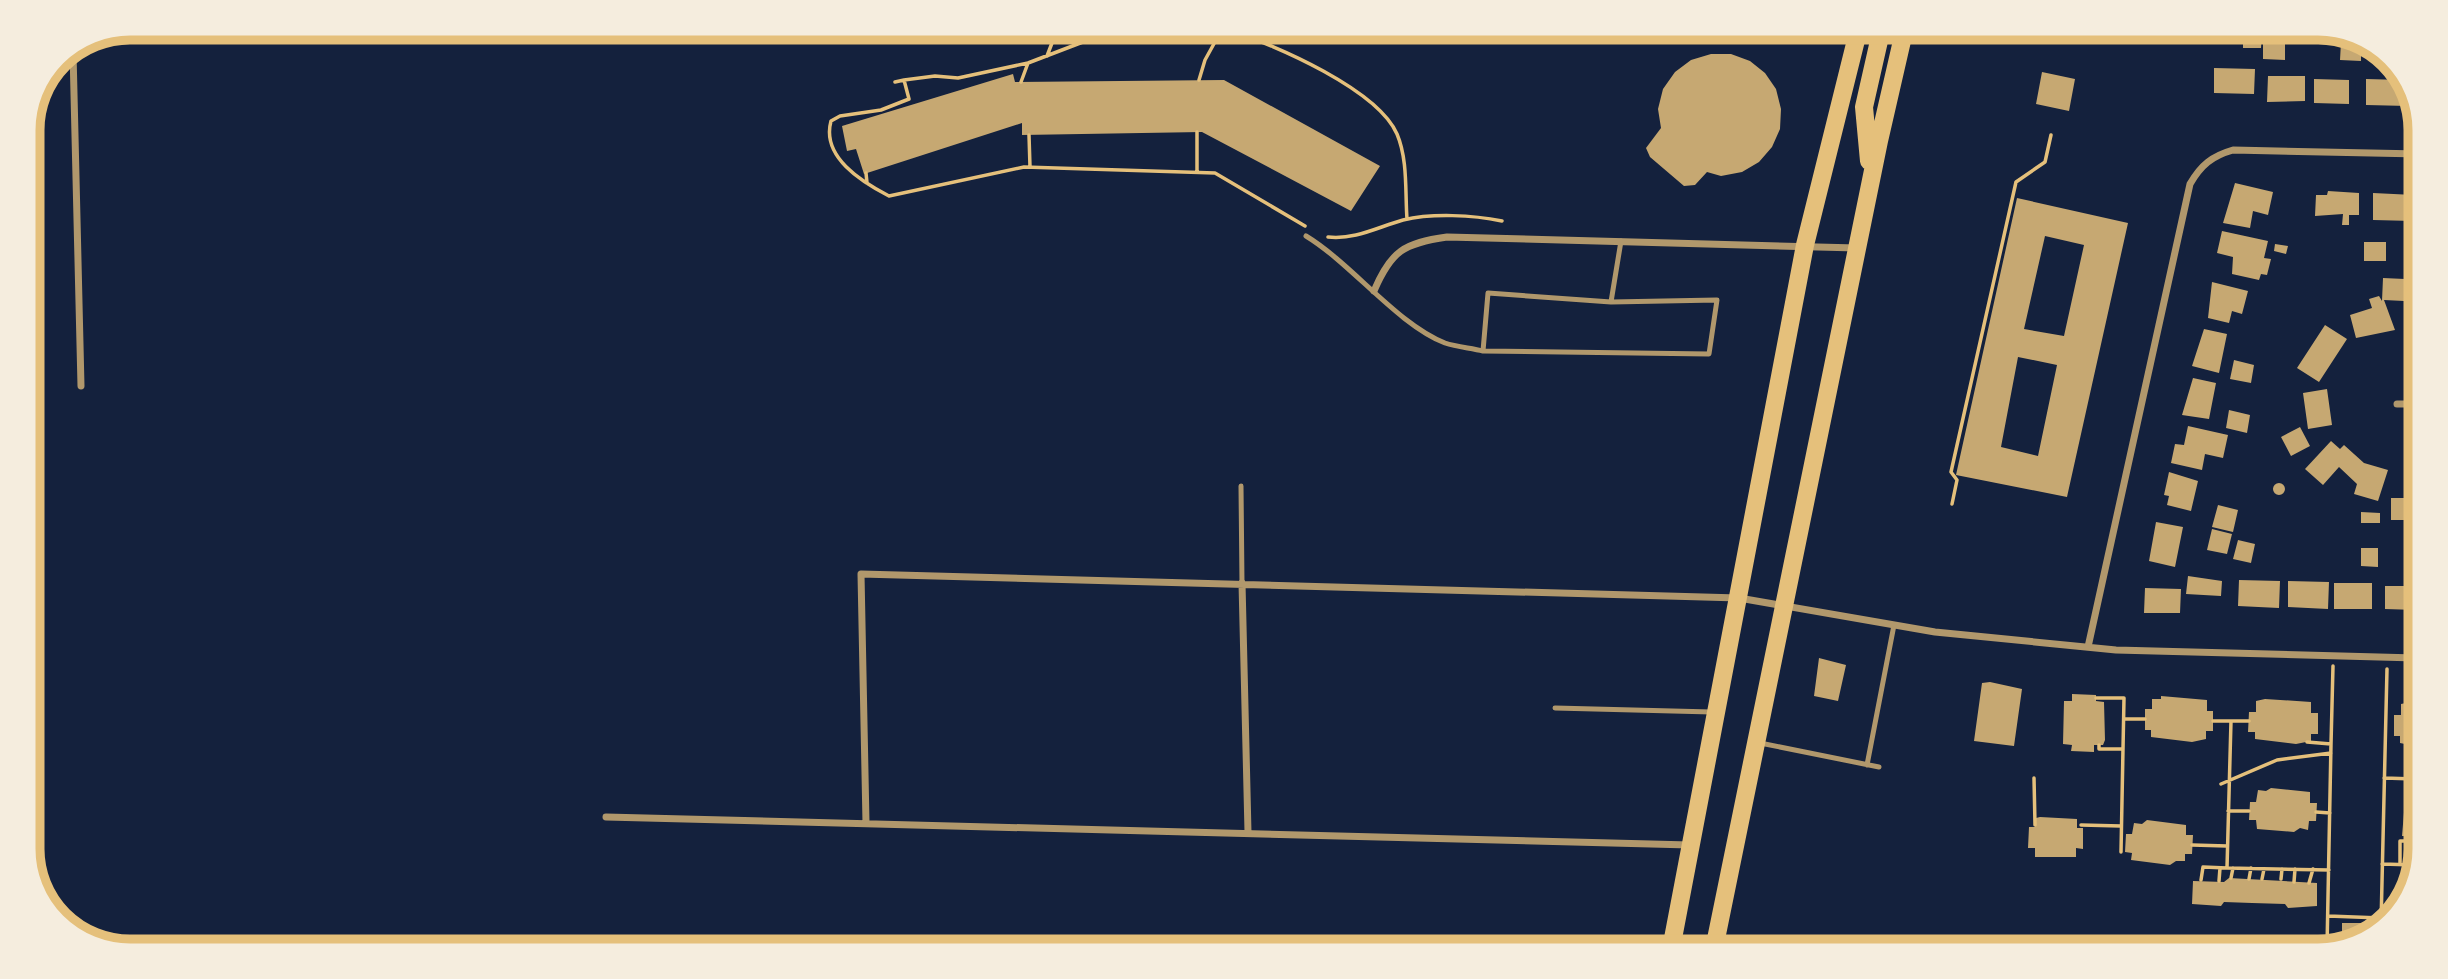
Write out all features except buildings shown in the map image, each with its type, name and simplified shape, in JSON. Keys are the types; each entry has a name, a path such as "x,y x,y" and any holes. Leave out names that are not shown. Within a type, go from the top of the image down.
{"main road":[{"path":"1673,939 1805,245 1856,40"},
{"path":"1871,182 1864,107 1879,40"},
{"path":"1716,939 1857,248 1902,40"}],"street":[{"path":"73,61 81,386"},
{"path":"2088,647 2190,184 2200,167 2219,154 2233,150 2408,154"},
{"path":"1374,291 1385,265 1416,241 1447,237 1857,248"},
{"path":"2398,404 2408,404"},
{"path":"866,823 860,574 1739,598 1894,625 2088,647 2408,657"},
{"path":"1242,583 1248,832"},
{"path":"606,817 1690,845"}],"lane":[{"path":"1306,236 1325,248 1423,330 1445,343 1483,351 1709,354 1717,300 1611,302 1489,293 1483,351"},
{"path":"1611,302 1621,241"},
{"path":"1241,486 1242,583"},
{"path":"1867,765 1894,625"},
{"path":"1555,708 1715,712"},
{"path":"1757,743 1880,767"}],"path":[{"path":"1047,56 1053,40"},
{"path":"895,82 935,76 958,78 1028,63 1089,40"},
{"path":"1199,80 1205,60 1216,40"},
{"path":"1262,40 1312,64 1352,89 1385,115 1397,134 1405,165 1407,219"},
{"path":"1021,82 1028,63"},
{"path":"904,80 909,99 881,110 840,116 831,121 829,131 836,156 868,185 889,196 1030,167 1215,173 1308,228"},
{"path":"1197,132 1197,172"},
{"path":"1029,135 1030,167"},
{"path":"1952,504 1957,480 1951,472 2016,182 2045,162 2051,135"},
{"path":"866,173 868,185"},
{"path":"1326,236 1342,238 1359,235 1407,219 1436,217 1502,221"},
{"path":"2327,938 2333,656"},
{"path":"2381,912 2387,657"},
{"path":"2096,698 2124,698 2121,852"},
{"path":"2124,719 2145,719"},
{"path":"2213,721 2249,721"},
{"path":"2227,868 2231,721"},
{"path":"2307,742 2331,744"},
{"path":"2099,745 2099,749 2123,749"},
{"path":"2221,784 2277,760 2331,754"},
{"path":"2034,778 2035,825"},
{"path":"2384,778 2408,778"},
{"path":"2228,811 2249,811"},
{"path":"2316,812 2330,813"},
{"path":"2081,825 2122,827"},
{"path":"2400,864 2400,841 2405,841"},
{"path":"2192,845 2227,846"},
{"path":"2382,864 2406,864"},
{"path":"2201,880 2203,867 2329,870"},
{"path":"2219,881 2220,867"},
{"path":"2231,878 2233,868"},
{"path":"2249,879 2251,868"},
{"path":"2262,879 2264,869"},
{"path":"2281,879 2282,869"},
{"path":"2294,882 2295,869"},
{"path":"2309,883 2313,869"},
{"path":"2328,916 2375,918"}]}
